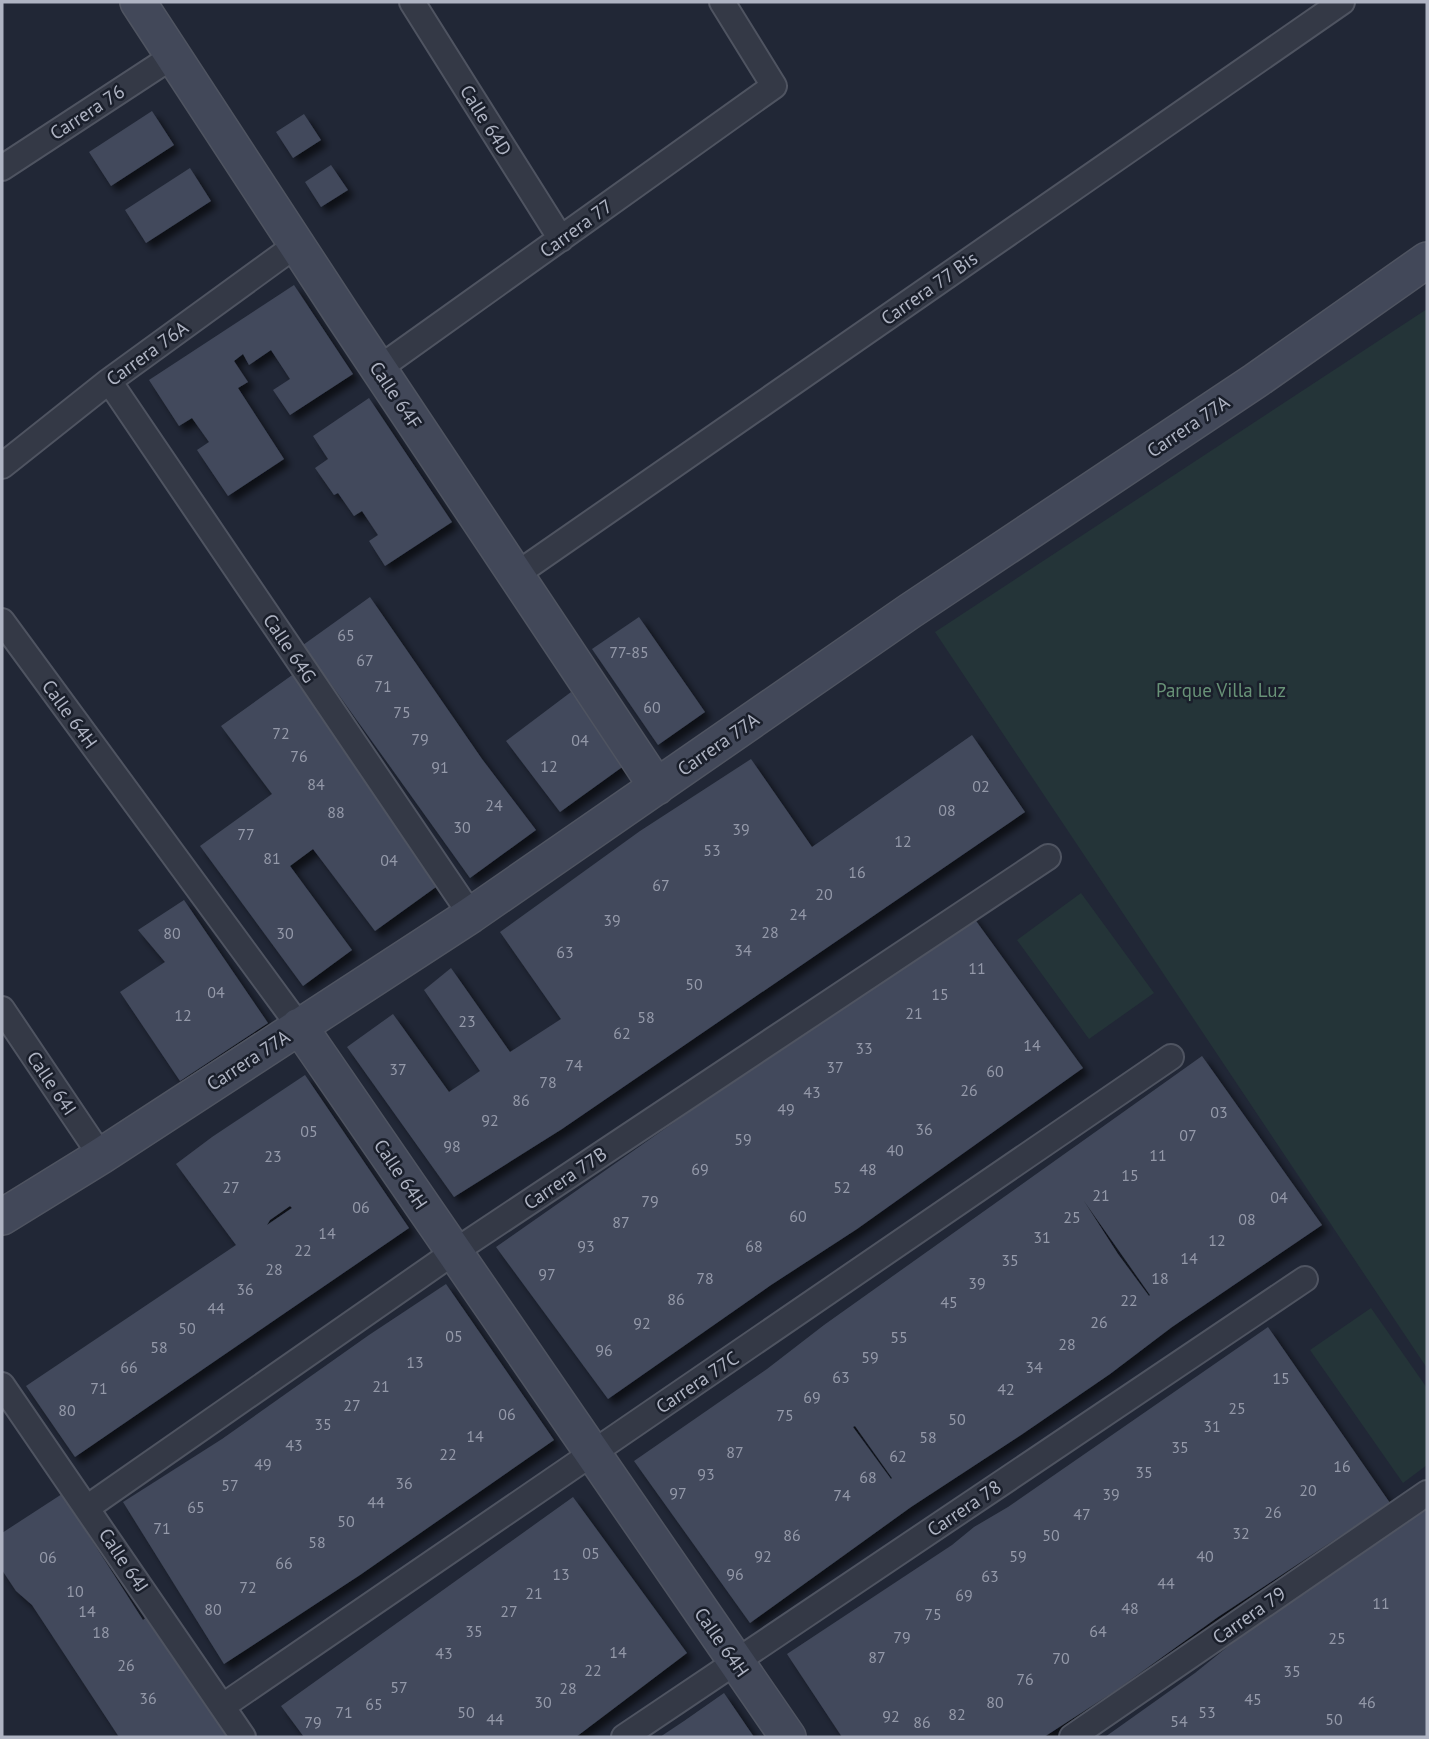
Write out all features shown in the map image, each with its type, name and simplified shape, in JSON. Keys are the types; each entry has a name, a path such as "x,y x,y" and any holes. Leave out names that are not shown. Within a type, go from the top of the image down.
{"street":[{"name":"Calle 64F","path":"138,2 378,369 657,787"},
{"name":"Calle 64D","path":"412,2 561,239"},
{"name":"Carrera 77","path":"378,369 774,86 722,2"},
{"name":"Carrera 77 Bis","path":"517,574 1342,2"},
{"name":"Carrera 76","path":"2,167 173,56"},
{"name":"Carrera 76A","path":"2,466 109,381 296,244"},
{"name":"Carrera 77A","path":"2,1217 101,1156 471,915 910,611 1255,381 1427,260"},
{"name":"Calle 64G","path":"109,381 471,915"},
{"name":"Calle 64H","path":"2,621 299,1026 788,1737"},
{"name":"Carrera 77B","path":"88,1507 454,1252 1048,857"},
{"name":"Calle 64I","path":"2,1009 101,1156"},
{"name":"Carrera 77C","path":"223,1706 1171,1057"},
{"name":"Carrera 78","path":"624,1737 1305,1279"},
{"name":"Calle 64J","path":"2,1385 243,1737"},
{"name":"Carrera 79","path":"1072,1737 1427,1493"}],"green space":[{"name":"Parque Villa Luz","path":"1427,309 1427,1368 935,632"},
{"path":"1081,893 1154,993 1089,1039 1017,940"},
{"path":"1371,1308 1427,1388 1427,1465 1403,1483 1310,1350"}],"building":[{"path":"152,111 174,145 111,186 89,152"},
{"path":"304,114 321,140 293,158 276,132"},
{"path":"331,165 348,190 321,207 305,182"},
{"path":"190,168 211,201 146,243 125,210"},
{"path":"294,285 353,374 290,415 273,390 290,379 271,350 249,365 243,354 234,361 248,382 238,388 284,459 228,496 197,450 209,442 192,418 179,426 149,380"},
{"path":"369,398 452,522 385,566 369,541 378,535 362,511 354,516 338,493 334,495 315,468 328,459 313,436"},
{"path":"370,597 482,759 536,830 470,878 303,645"},
{"path":"639,617 705,712 658,745 592,649"},
{"path":"295,673 436,887 375,931 313,849 290,866 352,950 303,986 200,846 272,794 221,726"},
{"path":"571,692 625,765 560,812 506,741"},
{"path":"972,735 1025,812 562,1129 454,1197 347,1047 393,1014 449,1092 480,1071 424,990 451,968 510,1052 561,1019 500,932 640,831 751,759 812,847"},
{"path":"184,900 268,1023 180,1081 120,992 165,962 138,930"},
{"path":"971,914 1083,1068 857,1229 771,1285 608,1399 496,1247"},
{"path":"1202,1056 1322,1225 1172,1327 1110,1374 911,1507 750,1623 634,1461 767,1369 824,1325","holes":["1084,1201 1150,1295 1149,1296 1118,1254","855,1426 892,1478 891,1479 853,1427"]},
{"path":"305,1075 409,1228 75,1457 26,1386 236,1245 176,1164","holes":["290,1206 292,1208 267,1225"]},
{"path":"446,1284 554,1440 360,1575 224,1664 123,1502 222,1439"},
{"path":"1268,1327 1390,1503 1044,1737 842,1737 787,1654 952,1545 974,1527 1008,1507"},
{"path":"62,1494 143,1620 147,1617 231,1737 119,1737 32,1605 16,1591 2,1570 2,1533"},
{"path":"573,1497 687,1653 576,1737 304,1737 281,1706"},
{"path":"1427,1504 1427,1737 1105,1737 1195,1673 1266,1616"},
{"path":"724,1693 754,1737 660,1737 684,1721"}]}
